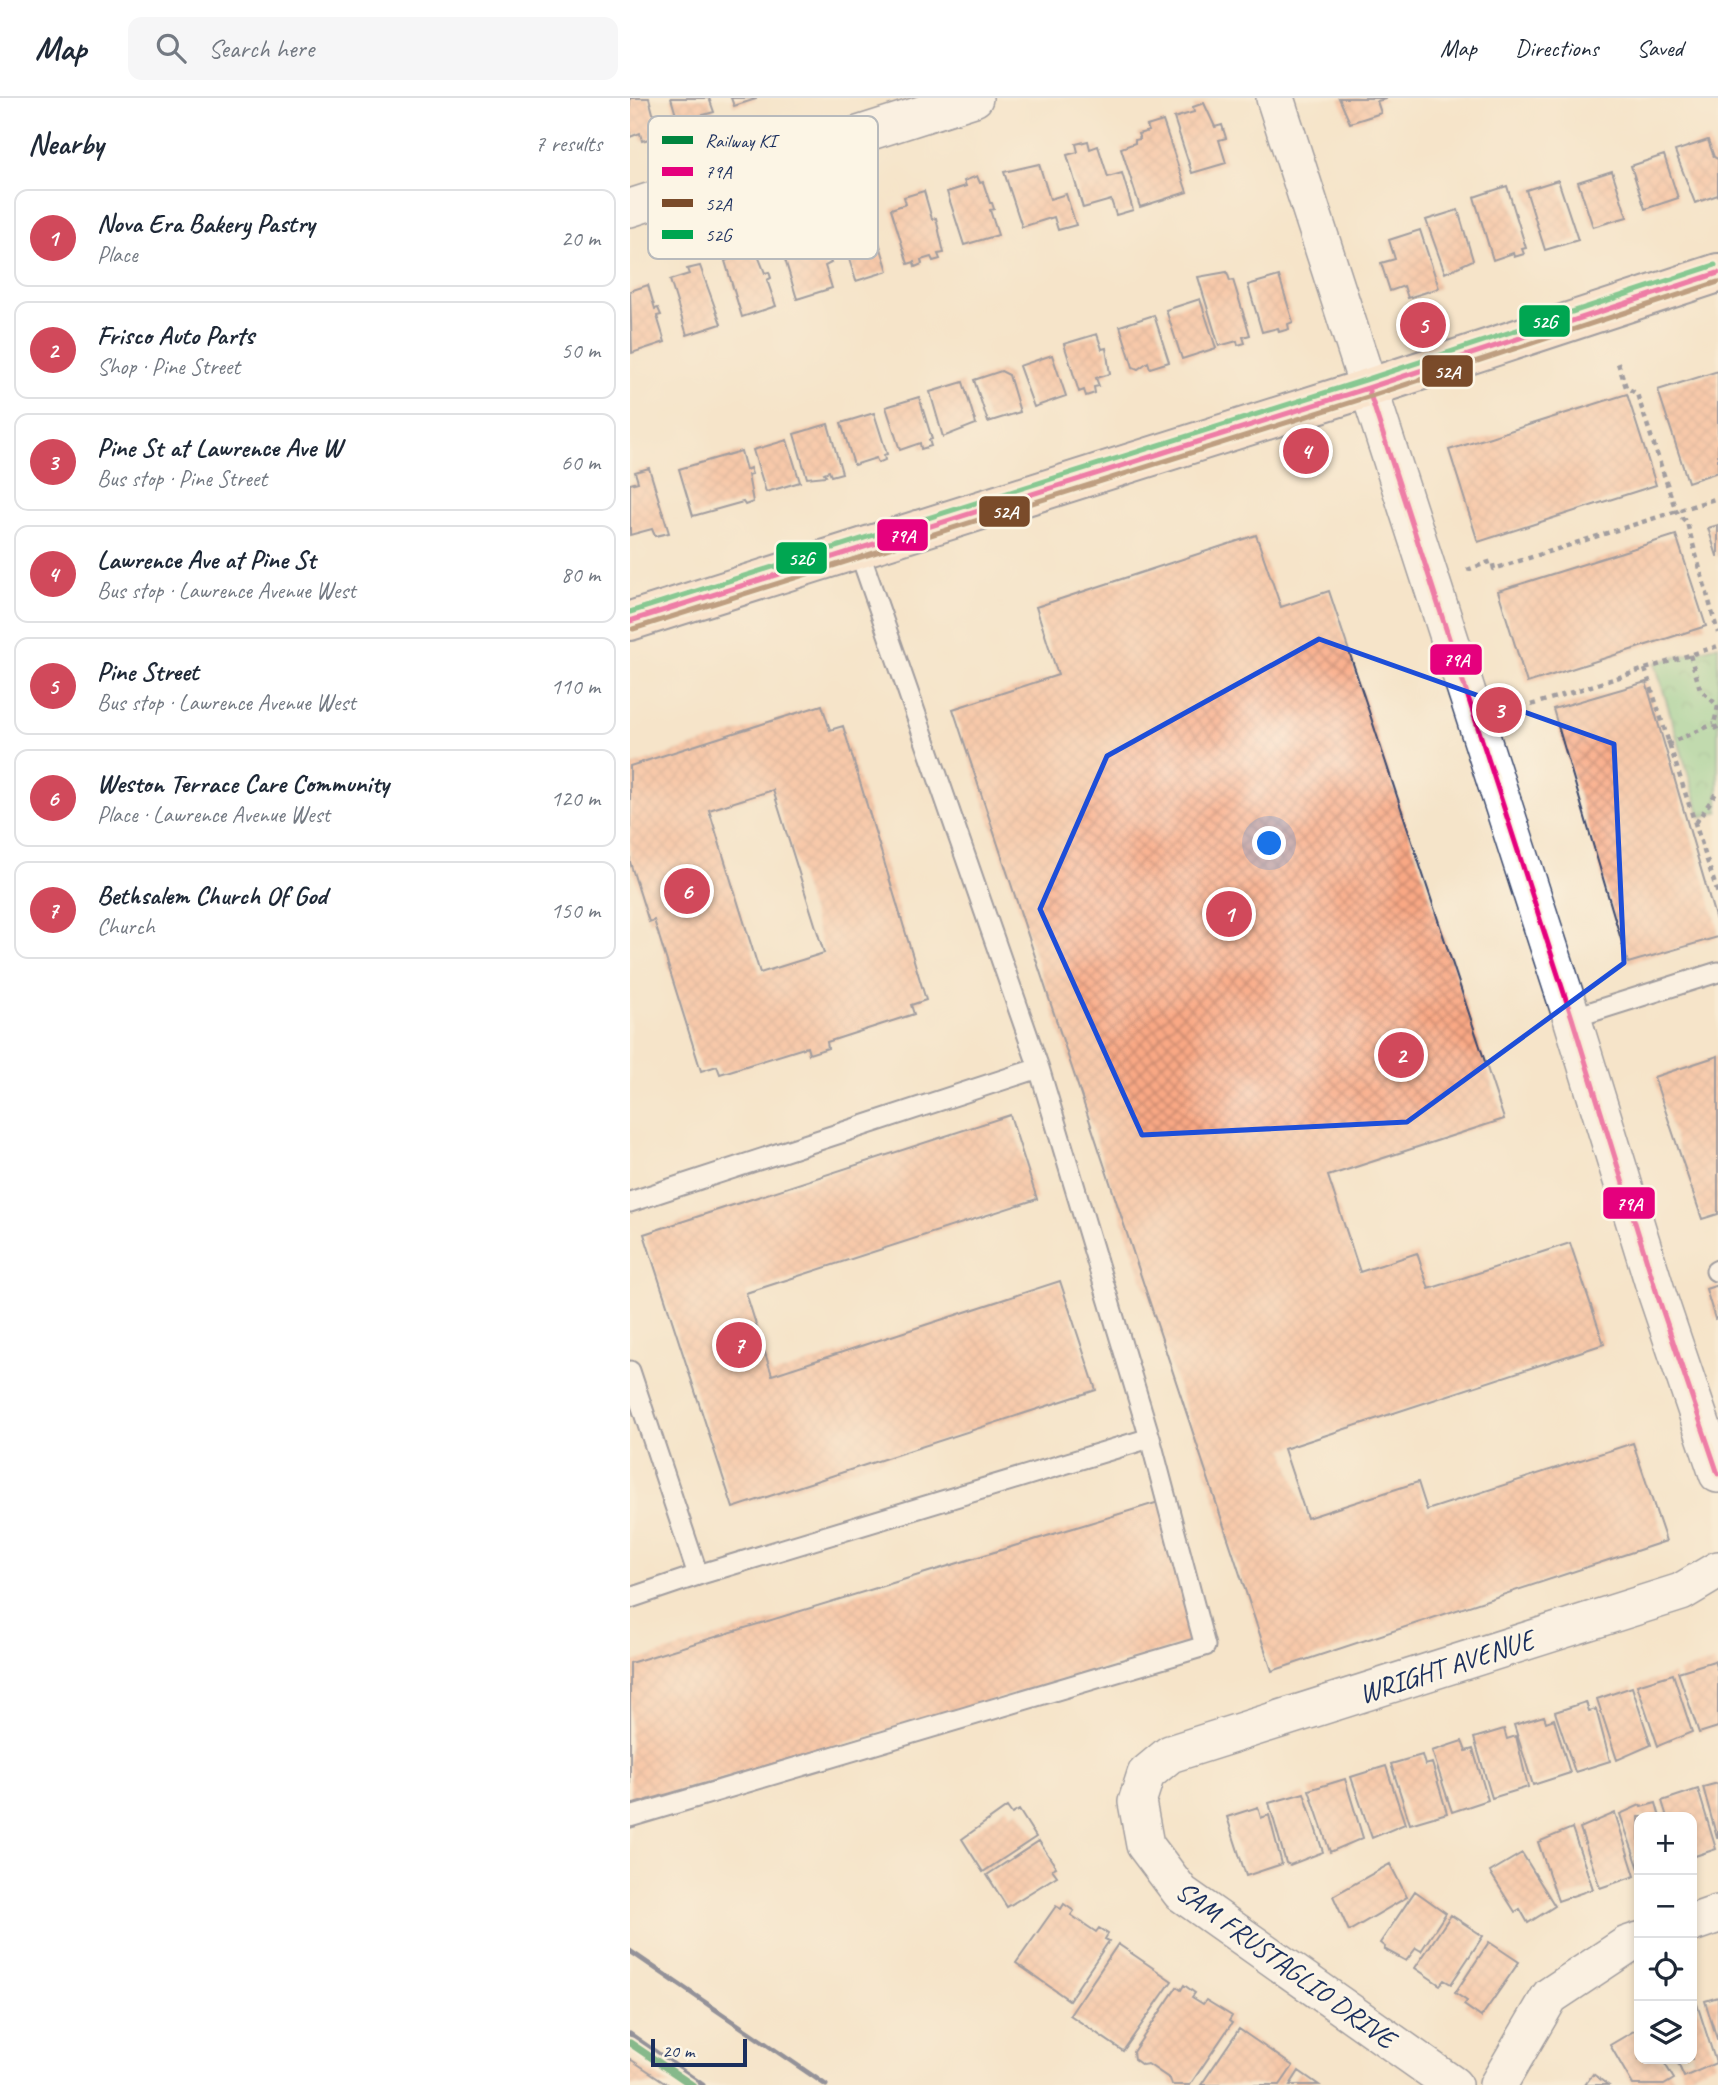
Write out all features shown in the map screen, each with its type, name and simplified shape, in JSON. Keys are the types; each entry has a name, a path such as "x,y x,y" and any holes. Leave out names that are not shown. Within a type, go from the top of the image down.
{"main road":[{"path":"630,621 1368,388 1718,273"}],"street":[{"path":"878,129 974,98"},
{"path":"1275,98 1572,1018 1657,1294 1718,1474"},
{"path":"630,208 648,202"},
{"name":"WRIGHT AVENUE","path":"1170,1754 1681,1592 1718,1570"},
{"name":"SAM FRUSTAGLIO DRIVE","path":"1170,1754 1146,1774 1137,1802 1145,1845 1181,1894 1453,2085"},
{"path":"1697,1921 1718,1914"},
{"path":"1498,2085 1550,1996 1634,1943"}],"lane":[{"path":"630,1817 1205,1646 1150,1438 1039,1068 858,548"},
{"path":"1572,1018 1718,972"},
{"path":"630,1202 1039,1068"},
{"path":"630,1371 698,1575"},
{"path":"630,1598 1150,1438"}],"path":[{"path":"1618,363 1626,387 1637,394 1676,512 1687,523 1718,633"},
{"path":"1467,570 1492,561 1494,569 1718,498"},
{"path":"1512,711 1718,646"},
{"path":"1690,655 1700,689 1718,706 1714,724 1718,731"},
{"path":"1645,669 1667,744 1718,894"},
{"path":"1667,744 1714,724"},
{"path":"1695,824 1718,790"}],"highlighted area":[{"path":"1319,639 1614,744 1624,963 1407,1122 1142,1135 1040,909 1107,756"}],"green space":[{"path":"1718,645 1718,812 1701,817 1655,663"}],"building":[{"path":"630,98 649,98 654,116 648,116 648,139 642,141 640,133 630,137"},
{"path":"671,98 709,98 714,112 700,116 676,116"},
{"path":"731,98 756,98 756,99 734,106"},
{"path":"1339,98 1386,99 1377,101 1381,113 1350,123"},
{"path":"1204,103 1215,127 1222,125 1226,138 1219,140 1226,163 1192,173 1174,118 1194,112 1193,107"},
{"path":"1163,121 1187,192 1140,207 1121,148 1140,139 1138,134 1149,131 1147,126"},
{"path":"1708,140 1714,157 1718,159 1718,195 1695,203 1675,151"},
{"path":"1088,141 1090,149 1098,146 1108,177 1122,173 1133,210 1116,215 1111,200 1083,208 1067,155 1078,152 1076,144"},
{"path":"1664,155 1678,198 1645,209 1631,166"},
{"path":"1039,164 1050,199 1066,194 1076,225 1058,230 1054,217 1022,227 1004,172"},
{"path":"1612,171 1627,217 1593,227 1578,182"},
{"path":"977,176 980,183 983,182 992,203 994,209 990,210 998,235 964,245 947,192 966,186 964,181"},
{"path":"1558,180 1578,240 1545,250 1526,190"},
{"path":"1507,186 1526,248 1522,249 1524,254 1514,257 1513,253 1493,260 1474,197"},
{"path":"924,191 932,219 936,218 944,253 938,254 940,259 933,261 931,257 921,260 922,264 915,267 914,262 908,264 891,209 906,204 904,197"},
{"path":"1458,210 1473,260 1445,273 1426,220"},
{"path":"1420,230 1439,288 1408,298 1404,286 1390,291 1381,263 1395,259 1389,240"},
{"path":"878,239 888,271 856,281 849,259 878,259"},
{"path":"759,259 765,273 769,272 771,278 767,280 776,306 742,317 725,261"},
{"path":"785,259 830,259 831,263 825,266 832,288 797,299"},
{"path":"700,266 721,324 687,335 670,280 689,274 687,269"},
{"path":"1227,272 1230,281 1233,280 1250,335 1243,337 1245,343 1238,345 1237,341 1219,346 1198,277"},
{"path":"1279,276 1293,322 1288,324 1289,329 1279,332 1278,328 1262,332 1248,285"},
{"path":"648,285 655,309 658,308 661,315 657,316 665,342 632,353 630,291"},
{"path":"1200,299 1216,348 1182,359 1166,310"},
{"path":"1154,315 1169,362 1150,368 1148,362 1138,369 1133,367 1120,326"},
{"path":"1097,334 1102,349 1106,348 1110,374 1096,378 1099,386 1094,387 1095,393 1086,396 1084,390 1079,392 1064,344"},
{"path":"1052,355 1066,396 1034,407 1019,366"},
{"path":"1001,371 1009,375 1020,412 988,422 974,380"},
{"path":"1718,371 1718,472 1688,482 1658,390"},
{"path":"963,382 976,424 943,437 930,392"},
{"path":"1627,394 1656,485 1478,542 1449,450"},
{"path":"919,397 932,439 929,440 931,446 921,449 920,443 900,450 886,407"},
{"path":"874,413 887,454 884,455 885,460 878,463 876,458 854,465 841,423"},
{"path":"828,424 842,473 831,476 829,471 824,473 826,476 807,478 794,434"},
{"path":"787,440 800,482 766,492 753,450"},
{"path":"741,451 746,470 750,468 752,474 748,475 753,502 745,505 743,502 693,516 679,469"},
{"path":"649,468 669,533 655,536 652,529 630,535 630,484 638,482 635,472"},
{"path":"1718,525 1718,556 1717,556 1708,528"},
{"path":"1256,535 1281,607 1329,591 1504,1119 1328,1176 1360,1272 1417,1253 1429,1289 1570,1243 1604,1344 1284,1449 1307,1518 1418,1482 1427,1510 1633,1443 1666,1541 1272,1671 953,709 1058,675 1036,607"},
{"path":"1676,535 1706,626 1527,683 1498,591"},
{"path":"1646,682 1718,927 1718,937 1628,963 1553,709"},
{"path":"822,705 830,730 843,726 926,1000 911,1005 914,1014 827,1042 828,1048 809,1054 807,1047 720,1074 717,1066 701,1071 654,920 649,922 630,862 630,766","holes":["773,790 824,953 760,973 709,810"]},
{"path":"1718,1056 1718,1214 1702,1219 1654,1077"},
{"path":"1010,1115 1037,1199 746,1293 772,1375 1060,1281 1096,1390 733,1508 644,1234"},
{"path":"1718,1285 1718,1318 1715,1319 1706,1289"},
{"path":"1162,1501 1200,1640 630,1805 630,1663"},
{"path":"1714,1661 1718,1672 1718,1727 1699,1733 1678,1672"},
{"path":"1673,1674 1692,1732 1658,1746 1637,1685"},
{"path":"1632,1687 1651,1745 1617,1760 1597,1699"},
{"path":"1586,1702 1589,1711 1596,1709 1610,1761 1575,1772 1555,1712"},
{"path":"1544,1716 1546,1722 1554,1719 1570,1773 1533,1785 1514,1725"},
{"path":"1504,1729 1507,1739 1516,1736 1528,1787 1492,1798 1474,1738"},
{"path":"1462,1741 1466,1751 1473,1749 1488,1800 1452,1812 1432,1751"},
{"path":"1422,1755 1425,1765 1432,1763 1447,1813 1410,1824 1391,1764"},
{"path":"1386,1766 1405,1824 1372,1838 1351,1777"},
{"path":"1345,1779 1363,1838 1330,1852 1309,1790"},
{"path":"1718,1783 1718,1838 1717,1838 1703,1787"},
{"path":"1698,1789 1716,1849 1697,1855 1697,1812 1665,1812 1662,1801"},
{"path":"1304,1793 1323,1852 1290,1865 1286,1863 1269,1803"},
{"path":"1656,1803 1659,1812 1634,1812 1634,1855 1620,1814 1640,1805 1641,1807"},
{"path":"1007,1807 1012,1814 1019,1810 1036,1837 983,1872 962,1839"},
{"path":"1258,1807 1261,1818 1269,1815 1282,1864 1246,1876 1227,1817"},
{"path":"1615,1813 1634,1876 1600,1888 1580,1828"},
{"path":"1572,1828 1593,1889 1558,1901 1538,1842"},
{"path":"1039,1841 1056,1867 1052,1869 1057,1876 1007,1907 987,1875"},
{"path":"1522,1853 1555,1906 1528,1923 1520,1909 1515,1912 1490,1872"},
{"path":"1390,1864 1407,1897 1349,1931 1333,1896"},
{"path":"1415,1891 1446,1913 1421,1951 1416,1948 1406,1961 1384,1949 1380,1943"},
{"path":"1064,1904 1074,1911 1071,1915 1096,1932 1099,1928 1108,1934 1105,1939 1109,1941 1069,2000 1016,1963 1056,1906 1061,1909"},
{"path":"1451,1915 1483,1936 1451,1984 1444,1980 1440,1985 1415,1968"},
{"path":"1489,1942 1519,1962 1481,2017 1464,2005 1467,2001 1455,1993"},
{"path":"1118,1944 1172,1981 1123,2051 1070,2015"},
{"path":"1184,1985 1195,1993 1192,1997 1203,2004 1206,2000 1232,2016 1229,2021 1232,2023 1190,2085 1172,2085 1170,2079 1148,2064 1142,2065 1134,2059 1133,2052 1177,1987 1181,1990"},
{"path":"1718,1997 1718,2039 1717,2039 1705,2001"},
{"path":"1697,2004 1716,2063 1684,2077 1678,2064 1697,2064"},
{"path":"1239,2029 1293,2066 1280,2085 1201,2085"},
{"path":"1634,2031 1634,2064 1665,2064 1674,2079 1664,2085 1633,2085 1610,2045"},
{"path":"630,2059 669,2085 630,2085"},
{"path":"1299,2071 1319,2085 1290,2085"},
{"path":"1593,2074 1608,2085 1585,2085"}],"railway":[{"path":"630,1951 826,2085"},
{"path":"630,2034 703,2085"}],"rail line":[{"name":"KI","path":"630,2043 692,2085"}],"transit line":[{"name":"52G","path":"630,612 1365,380 1715,265"},
{"name":"79A","path":"630,621 1368,388 1718,273"},
{"name":"52A","path":"633,629 1371,396 1718,282"},
{"name":"79A","path":"1368,388 1572,1018 1657,1294 1718,1474"}],"place":[{"name":"Pine Street","path":"1423,325"},
{"name":"Lawrence Ave at Pine St","path":"1306,451"},
{"name":"Pine St at Lawrence Ave W","path":"1499,710"},
{"name":"Weston Terrace Care Community","path":"687,891"},
{"name":"Nova Era Bakery Pastry","path":"1229,914"},
{"name":"Frisco Auto Parts","path":"1401,1055"},
{"name":"Bethsalem Church Of God","path":"739,1345"}]}
